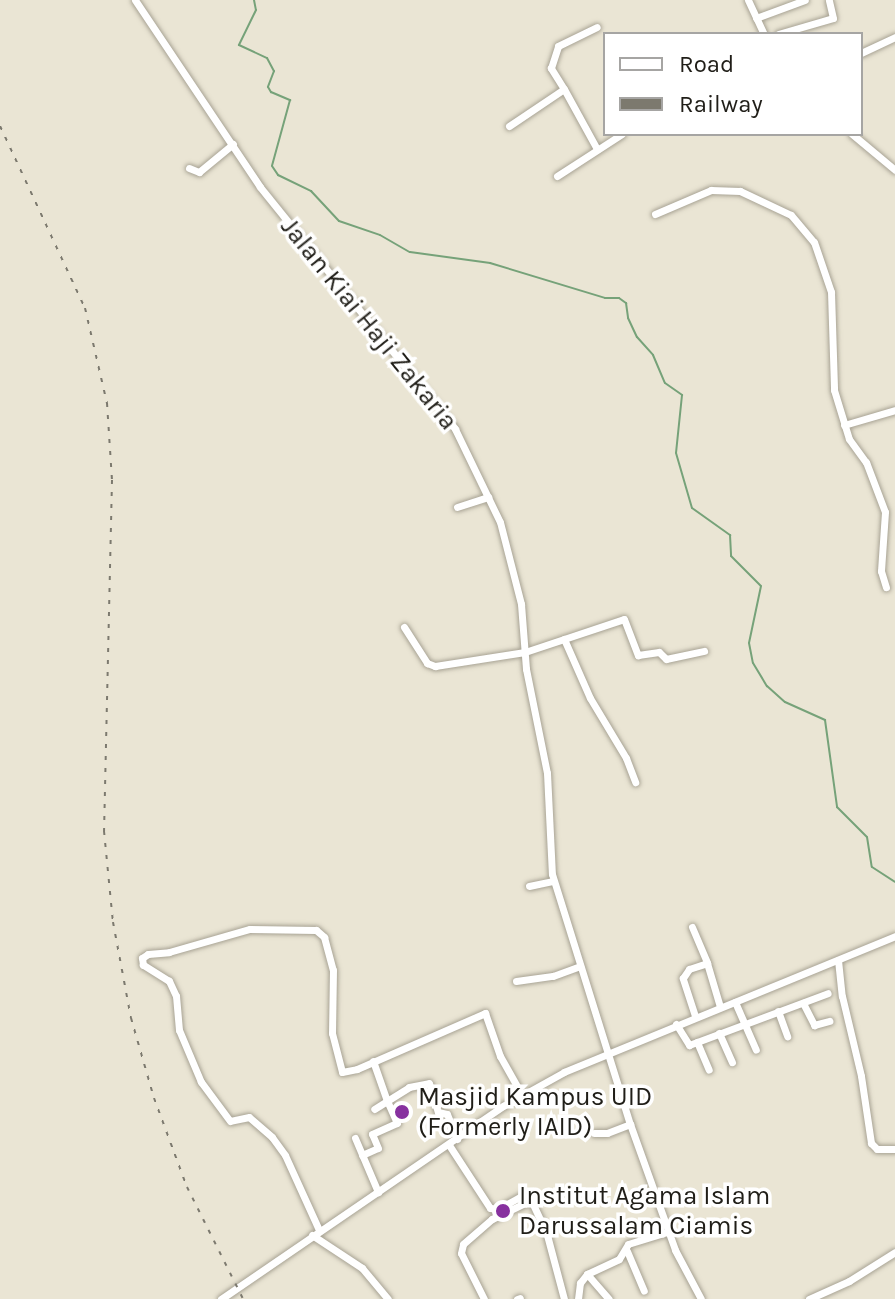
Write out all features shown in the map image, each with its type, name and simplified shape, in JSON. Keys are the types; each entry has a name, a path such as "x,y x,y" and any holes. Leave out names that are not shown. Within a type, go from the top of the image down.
{"street":[{"name":"Jalan Kiai Haji Zakaria","path":"135,0 272,204 455,429 488,497 511,559 521,604 525,652 547,773 553,881 606,1053 667,1232 701,1299"},
{"path":"748,0 763,32"},
{"path":"756,18 805,0"},
{"path":"785,32 833,18 829,0"},
{"path":"597,27 558,46 550,66 597,149"},
{"path":"863,52 895,37"},
{"path":"509,126 564,89"},
{"path":"557,176 619,136"},
{"path":"854,136 895,170"},
{"path":"189,168 199,172 233,144"},
{"path":"655,214 690,196 725,189 766,201 791,215 814,242 828,280 835,342 832,384 849,439 866,462 885,512 881,571 886,587"},
{"path":"844,425 895,410"},
{"path":"457,507 488,497"},
{"path":"404,627 427,663 435,666 525,652 624,619 637,655 659,652 666,659 704,651"},
{"path":"564,639 595,707 626,758 635,782"},
{"path":"529,886 553,881"},
{"path":"692,927 720,1007"},
{"path":"388,1299 362,1268 315,1232 285,1155 272,1137 249,1117 230,1121 207,1091 179,1030 176,996 169,981 145,968 142,958 250,929 316,930 324,937 333,970 332,1033 342,1072 485,1013 500,1056 522,1095"},
{"path":"221,1299 315,1232 522,1095 606,1053 895,936"},
{"path":"838,960 842,996 861,1076 871,1143 877,1149 895,1149"},
{"path":"695,1016 683,975 707,963"},
{"path":"516,981 553,976 580,966"},
{"path":"676,1024 685,1044 697,1042 828,993"},
{"path":"735,1002 756,1050"},
{"path":"803,1003 814,1025 829,1021"},
{"path":"778,1011 787,1036"},
{"path":"719,1033 732,1062"},
{"path":"697,1042 709,1070"},
{"path":"362,1155 378,1148 372,1134 397,1123 373,1061"},
{"path":"374,1109 409,1087 429,1083 439,1113 447,1114 457,1139"},
{"path":"594,1133 607,1133 630,1124"},
{"path":"355,1138 378,1192"},
{"path":"449,1145 490,1208 498,1209 523,1195 531,1200 547,1235 564,1299"},
{"path":"484,1299 461,1253 463,1244 492,1219 531,1200"},
{"path":"644,1291 627,1251 628,1244 667,1232"},
{"path":"578,1299 580,1283 627,1251"},
{"path":"809,1299 849,1281 895,1252"},
{"path":"589,1276 609,1299"}],"waterway":[{"path":"254,0 256,10 239,45 267,58 274,71 268,87 271,92 290,100 272,166 278,175 311,191 339,221 380,235 410,252 490,263 605,298 619,298 626,303 628,318 637,337 653,355 665,383 682,395 676,453 692,508 730,535 731,556 761,586 749,643 753,663 767,686 785,702 825,720 837,807 867,837 872,867 895,882"}],"railway":[{"path":"0,126 85,308 107,403 112,480 104,831 113,922 131,1018 154,1098 187,1187 243,1299"}],"place":[{"name":"Masjid Kampus UID (Formerly IAID)","path":"402,1112"},
{"name":"Institut Agama Islam Darussalam Ciamis","path":"503,1211"}]}
